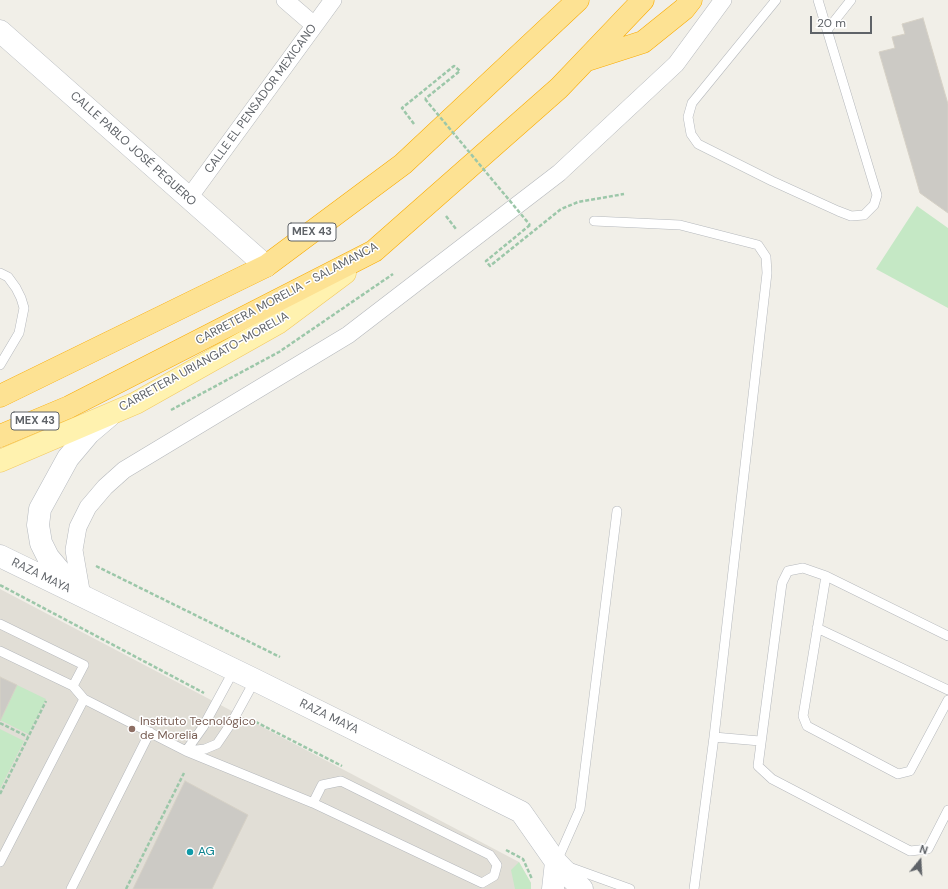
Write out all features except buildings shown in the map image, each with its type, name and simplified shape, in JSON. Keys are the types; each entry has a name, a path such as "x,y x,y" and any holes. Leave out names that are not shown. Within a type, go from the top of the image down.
{"highway":[{"name":"MEX 43","path":"0,396 266,266 403,164 578,0"},
{"name":"CARRETERA MORELIA - SALAMANCA","path":"0,436 69,407 374,251 559,88 643,0"},
{"path":"584,61 643,42 684,9 691,0"}],"main road":[{"name":"CARRETERA URIANGATO-MORELIA","path":"0,461 136,403 278,323 374,251"}],"street":[{"path":"285,0 314,25"},
{"name":"CALLE EL PENSADOR MEXICANO","path":"188,198 333,0"},
{"path":"82,596 74,550 78,527 88,507 105,487 119,474 348,335 559,173 676,64 723,0"},
{"name":"CALLE PABLO JOSÉ PEGUERO","path":"0,31 266,266"},
{"name":"RAZA MAYA","path":"82,596 58,570 48,557 41,543 38,525 40,509 68,458 89,433 113,413"},
{"name":"RAZA MAYA","path":"0,556 521,812 556,862 582,889"},
{"path":"553,889 556,862"},
{"name":"RAZA MAYA","path":"556,862 568,889"}],"lane":[{"path":"776,0 692,103 688,117 691,134 698,144 772,181 851,216 864,215 874,205 877,195 818,0"},
{"path":"828,29 851,0"},
{"path":"594,221 680,225 758,245 766,257 765,288 714,737 694,889"},
{"path":"0,272 8,277 16,288 24,308 19,333 0,365"},
{"path":"617,511 580,809 556,862 630,889"},
{"path":"948,636 826,576 803,568 788,571 782,583 760,741 758,766 772,779 910,852 928,848 948,810"},
{"path":"826,576 803,716 807,726 898,774 910,771 948,700"},
{"path":"0,624 84,664 74,686"},
{"path":"817,628 948,690"},
{"path":"0,651 74,686 84,699 186,751 313,803 482,883 494,876 497,865 490,855 341,781 322,785 313,803"},
{"path":"186,751 203,727 234,670"},
{"path":"186,751 205,749 217,744 232,722 255,680"},
{"path":"0,862 84,699"},
{"path":"71,889 150,732"},
{"path":"714,737 760,741"}],"path":[{"path":"428,142 402,108 454,66 460,71 425,99 530,225 486,261 490,266 561,209 578,202 624,194"},
{"path":"484,182 490,177"},
{"path":"451,212 446,216 468,243"},
{"path":"450,232 455,228"},
{"path":"164,414 279,352 397,272"},
{"path":"94,565 280,657"},
{"path":"0,585 207,694"},
{"path":"0,794 46,701"},
{"path":"0,723 28,737"},
{"path":"126,889 184,773"}],"shaded area":[{"name":"Instituto Tecnológico de Morelia","path":"0,589 519,862 531,883 531,889 0,889"}],"green space":[{"path":"917,206 948,228 948,308 876,269"},
{"path":"17,685 46,699 28,734 0,720"},
{"path":"0,729 24,741 0,789"},
{"path":"519,862 531,883 531,889 515,889 511,870"}],"place":[{"name":"Instituto Tecnológico de Morelia","path":"132,729"},
{"name":"AG","path":"190,852"}]}
